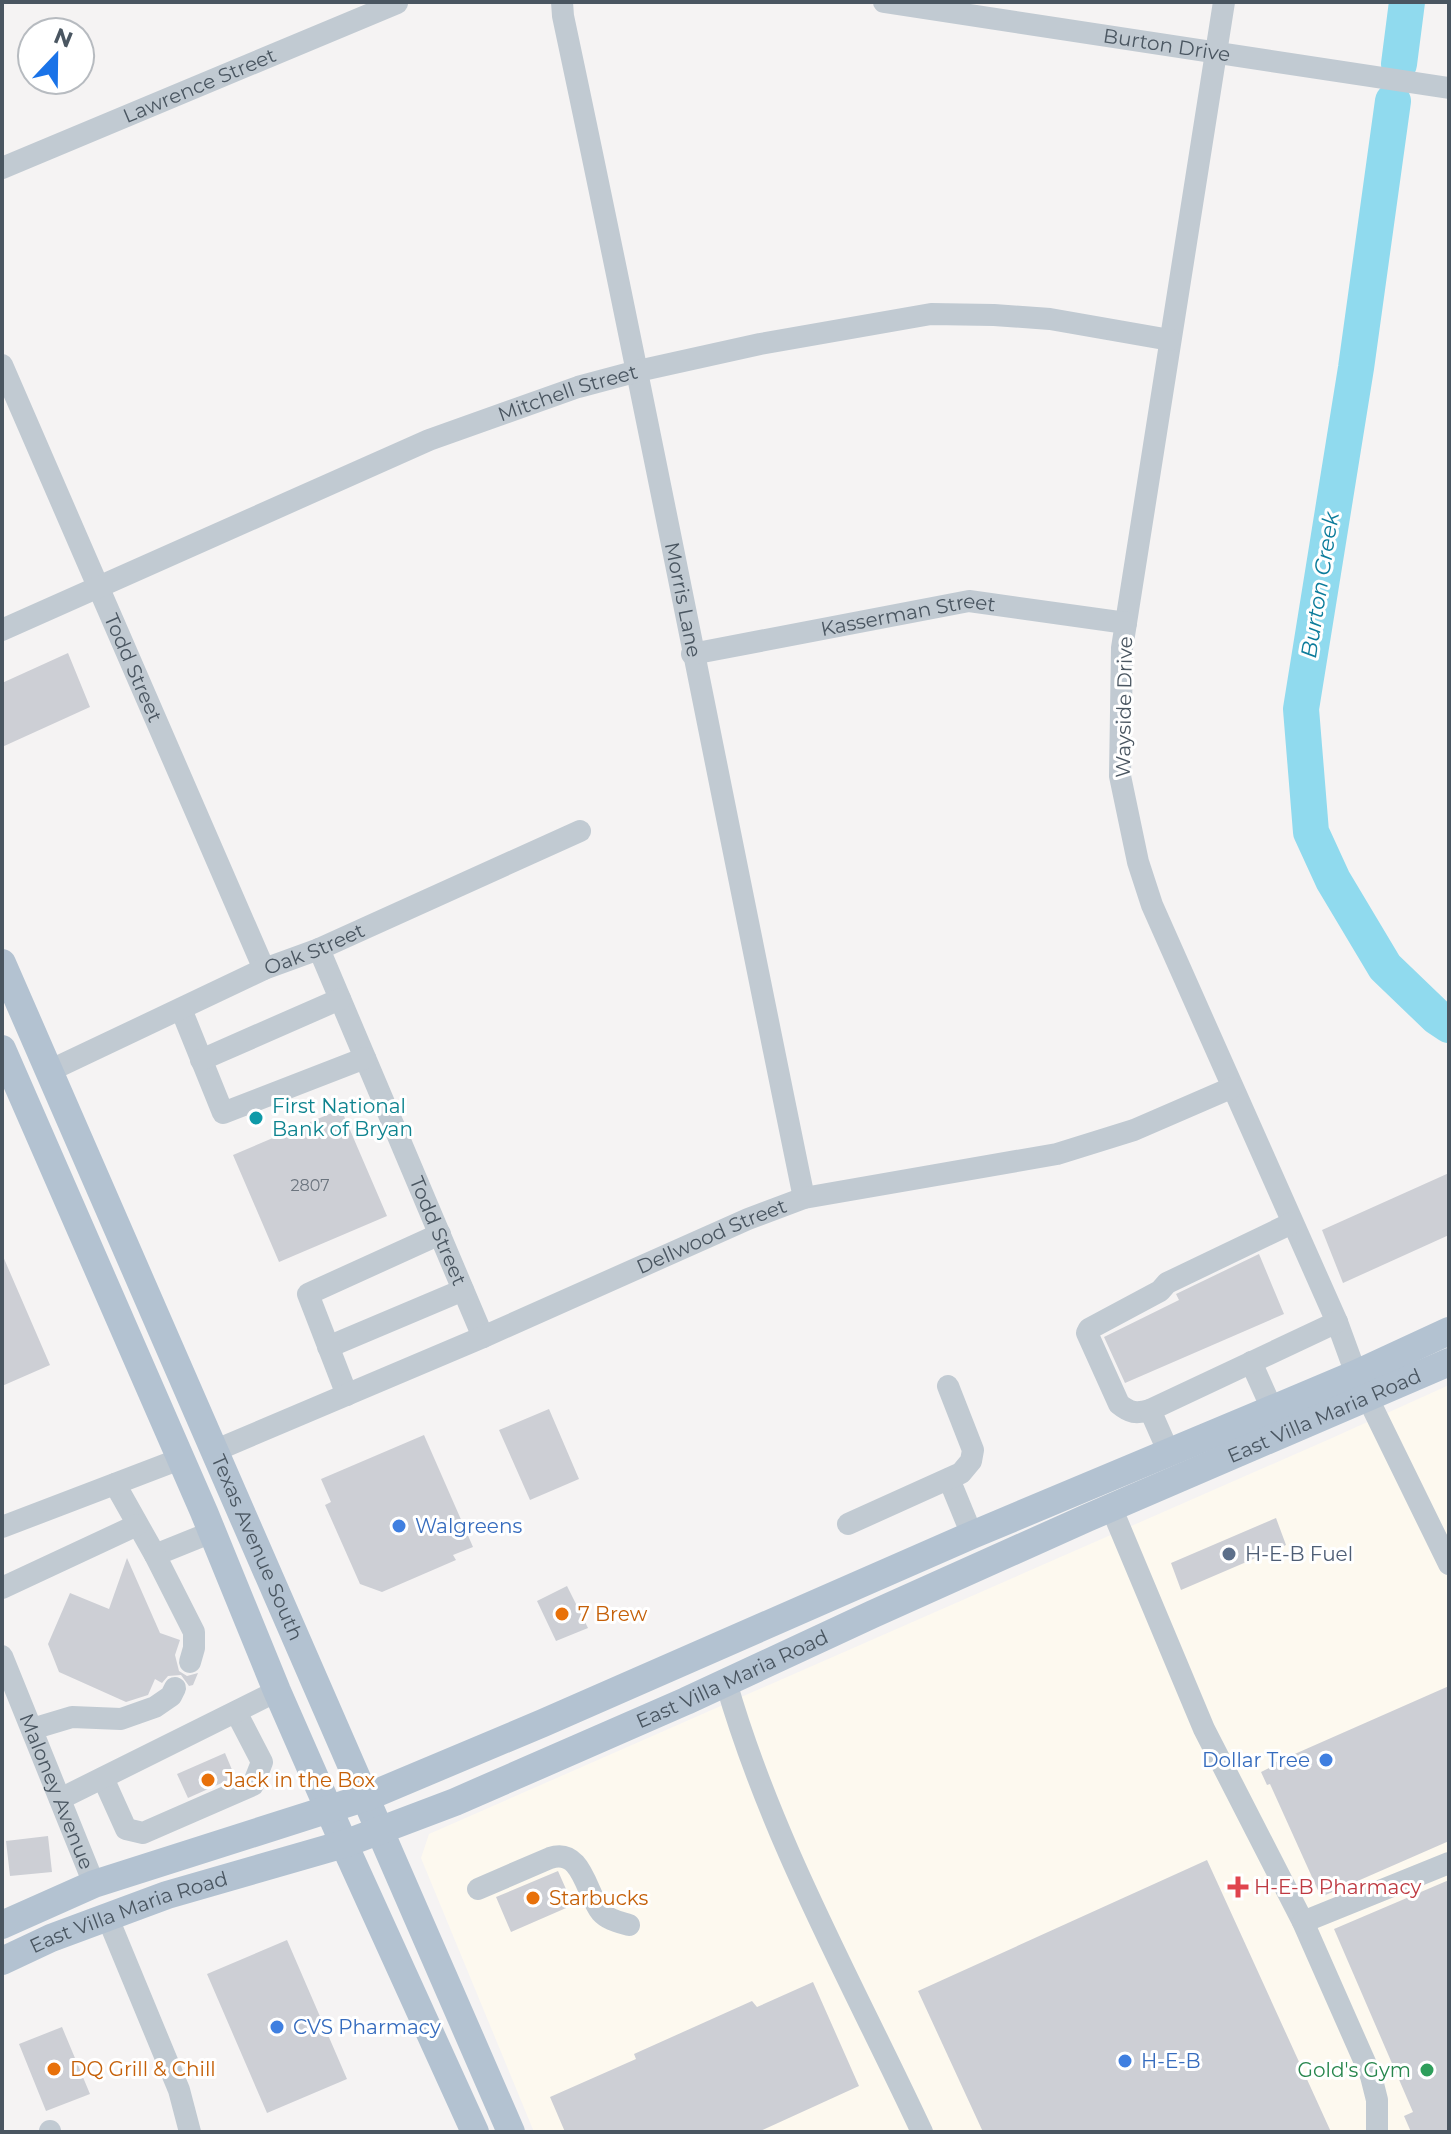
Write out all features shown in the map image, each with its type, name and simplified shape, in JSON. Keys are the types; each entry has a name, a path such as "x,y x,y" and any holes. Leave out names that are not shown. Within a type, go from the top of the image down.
{"main road":[{"name":"Texas Avenue South","path":"2,963 383,1831 511,2132"},
{"name":"Texas Avenue South","path":"2,1049 10,1087 180,1459 344,1844 475,2132"},
{"name":"East Villa Maria Road","path":"2,1961 107,1916 167,1895 383,1831 558,1759 1111,1507 1362,1386 1449,1331"},
{"name":"East Villa Maria Road","path":"2,1925 94,1884 367,1797 972,1535 1272,1409 1449,1362"}],"street":[{"name":"Morris Lane","path":"562,2 804,1198"},
{"name":"Burton Drive","path":"884,2 940,6 1216,54 1449,88"},
{"name":"Wayside Drive","path":"1224,2 1126,623 1120,691 1120,776 1138,862 1152,905 1337,1322 1362,1386 1449,1564"},
{"name":"Lawrence Street","path":"2,168 397,3"},
{"name":"Mitchell Street","path":"2,630 429,440 578,387 638,371 760,344 931,314 1050,319 1170,340"},
{"name":"Todd Street","path":"2,365 264,969"},
{"name":"Kasserman Street","path":"692,654 969,601 1126,623"},
{"name":"Oak Street","path":"49,1071 264,969 319,949 580,831"},
{"name":"Todd Street","path":"319,949 483,1337"},
{"path":"201,1060 340,999"},
{"path":"181,1009 223,1113 365,1058"},
{"name":"Dellwood Street","path":"214,1451 483,1337 748,1219 804,1198 1057,1154 1134,1130 1231,1088"},
{"path":"1292,1223 1167,1283 1160,1291 1089,1329 1087,1333 1119,1404 1137,1414 1150,1410 1337,1322"},
{"path":"347,1395 308,1294 440,1234"},
{"path":"328,1347 463,1290"},
{"path":"1251,1362 1272,1409"},
{"path":"848,1524 967,1468 973,1450 948,1386"},
{"path":"1150,1410 1169,1453"},
{"path":"2,1527 180,1459"},
{"path":"949,1479 972,1535"},
{"path":"115,1484 194,1632 190,1662"},
{"path":"1111,1507 1221,1767 1303,1922 1371,2076 1377,2100 1377,2132"},
{"path":"2,1588 137,1525"},
{"path":"155,1555 212,1532"},
{"name":"Maloney Avenue","path":"2,1656 94,1884"},
{"path":"726,1682 743,1743 796,1870 922,2132"},
{"path":"32,1729 72,1717 121,1719 155,1707 171,1696 175,1688"},
{"path":"60,1799 277,1691"},
{"path":"103,1778 126,1829 143,1833 253,1785 262,1762 236,1712"},
{"path":"478,1889 558,1855 577,1865 601,1913 611,1920 629,1925"},
{"path":"1303,1922 1449,1863"},
{"path":"107,1916 179,2090 190,2132"}],"shaded area":[{"path":"1449,1385 1449,2132 534,2132 421,1858 429,1834"}],"building":[{"path":"68,653 90,707 2,747 2,683"},
{"path":"341,1109 387,1216 279,1262 233,1155"},
{"path":"1449,1173 1449,1235 1343,1283 1322,1230"},
{"path":"2,1254 50,1365 2,1386"},
{"path":"1259,1254 1284,1314 1125,1383 1104,1337 1179,1300 1176,1294"},
{"path":"549,1409 579,1479 530,1500 499,1430"},
{"name":"Walgreens","path":"424,1435 473,1547 453,1555 456,1560 382,1592 360,1584 325,1505 331,1502 321,1479"},
{"name":"H-E-B Fuel","path":"1276,1518 1286,1545 1181,1590 1171,1563"},
{"path":"127,1558 160,1633 180,1640 175,1655 179,1671 187,1676 198,1673 193,1685 189,1686 181,1675 168,1676 162,1683 155,1679 148,1695 126,1702 59,1672 48,1644 70,1593 109,1609"},
{"name":"7 Brew","path":"567,1586 588,1628 556,1641 537,1601"},
{"path":"1449,1686 1449,1841 1321,1897 1270,1784 1267,1785 1261,1772 1272,1764"},
{"name":"Jack in the Box","path":"225,1753 235,1777 188,1798 177,1774"},
{"path":"48,1836 52,1872 10,1876 6,1841"},
{"name":"H-E-B","path":"1207,1860 1331,2132 983,2132 918,1991"},
{"name":"Starbucks","path":"558,1871 573,1905 511,1932 496,1897"},
{"path":"1449,1880 1449,2132 1411,2132 1404,2116 1413,2112 1334,1929"},
{"name":"CVS Pharmacy","path":"287,1940 347,2079 267,2113 207,1974"},
{"path":"813,1982 859,2086 758,2132 565,2132 550,2097 636,2059 634,2054 752,2001 757,2007"},
{"name":"DQ Grill & Chill","path":"62,2027 90,2094 46,2111 19,2044"}],"waterway":[{"name":"Burton Creek","path":"1399,64 1407,2"},
{"name":"Burton Creek","path":"1393,101 1356,368 1301,709 1311,832 1333,880 1385,967 1449,1025"}],"place":[{"name":"First National Bank of Bryan","path":"256,1118"},
{"name":"Walgreens","path":"399,1526"},
{"name":"H-E-B Fuel","path":"1229,1554"},
{"name":"7 Brew","path":"562,1614"},
{"name":"Dollar Tree","path":"1326,1760"},
{"name":"Jack in the Box","path":"208,1780"},
{"name":"H-E-B Pharmacy","path":"1238,1887"},
{"name":"Starbucks","path":"533,1898"},
{"name":"CVS Pharmacy","path":"277,2027"},
{"name":"H-E-B","path":"1125,2061"},
{"name":"DQ Grill & Chill","path":"54,2069"},
{"name":"Gold's Gym","path":"1427,2070"}]}
